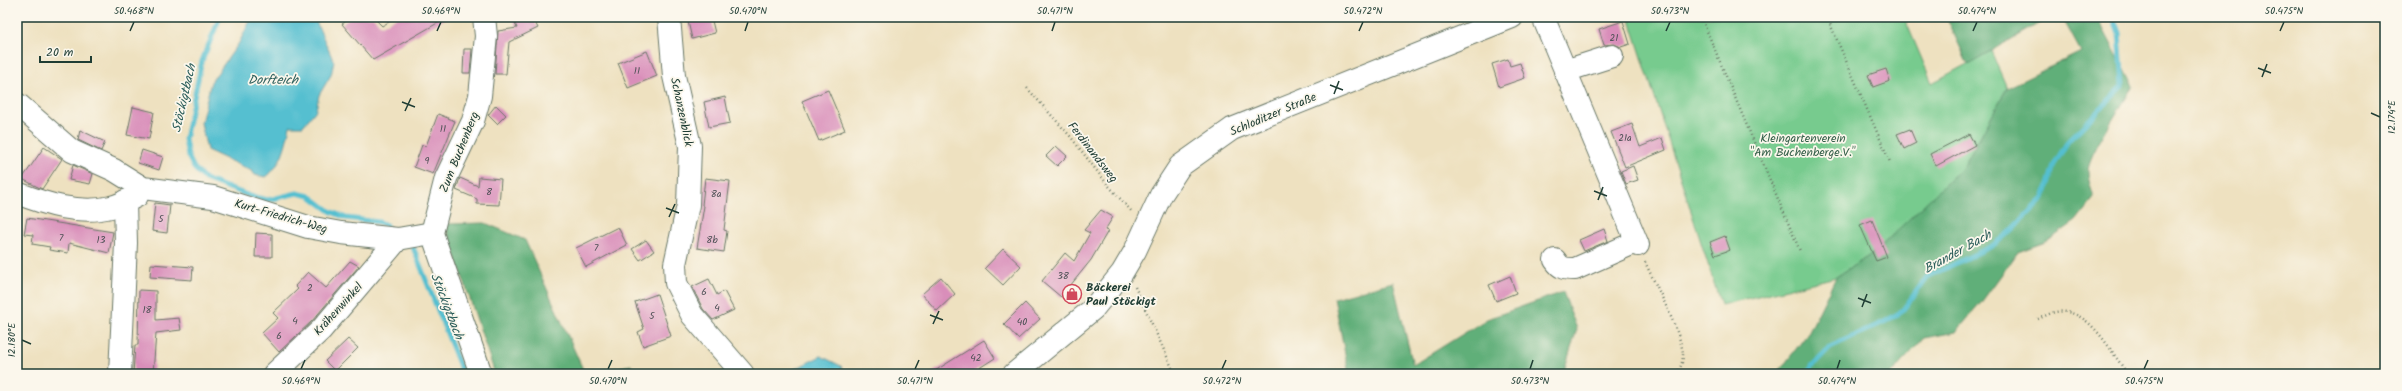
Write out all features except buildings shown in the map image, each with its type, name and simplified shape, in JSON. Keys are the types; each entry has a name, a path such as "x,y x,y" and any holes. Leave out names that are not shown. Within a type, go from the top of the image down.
{"street":[{"name":"Zum Buchenberg","path":"432,233 446,178 473,121 480,96 486,36 484,17"},
{"name":"Schanzenblick","path":"669,17 674,76 690,146 688,205 675,264 676,283 692,315 743,374"},
{"name":"Schloditzer Straße","path":"1014,374 1092,309 1122,273 1135,251 1161,195 1180,166 1232,129 1512,17"},
{"path":"1543,17 1637,243 1575,269 1565,269 1559,266 1555,260"},
{"path":"1565,71 1612,56"},
{"path":"19,105 72,151 114,170 148,188"},
{"name":"Kurt-Friedrich-Weg","path":"148,188 213,197 308,227 398,239 432,233"},
{"path":"17,193 45,204 84,209 111,207 148,188"},
{"path":"120,374 126,243 125,201"},
{"path":"432,233 481,374"},
{"name":"Krähenwinkel","path":"274,374 321,330 398,239"}],"path":[{"path":"1701,17 1800,251"},
{"path":"1827,17 1890,162"},
{"name":"Ferdinandsweg","path":"1027,88 1070,136 1107,184 1146,227"},
{"path":"1637,243 1678,336 1683,353 1682,362 1676,374"},
{"path":"1122,273 1138,290 1175,374"},
{"path":"2038,319 2055,312 2069,312 2085,320 2096,330 2128,374"}],"green space":[{"name":"Kleingartenverein \"Am Buchenberge.V.\"","path":"1629,17 1904,17 1932,83 1991,51 2007,88 1964,166 1875,252 1836,277 1721,305"},
{"path":"1946,17 2050,17 1968,64"},
{"path":"2062,17 2097,17 2133,86 2099,142 2089,163 2089,181 2094,198 2076,221 2048,241 2018,252 1980,304 1956,332 1924,338 1891,374 1777,374 1809,332 1836,277 1875,252 1964,166 2007,88 2081,52"},
{"path":"485,223 525,240 585,374 495,374 445,224"},
{"path":"1393,282 1413,365 1487,319 1563,292 1577,329 1563,374 1349,374 1334,298"},
{"path":"631,365 633,374 586,374"}],"water":[{"name":"Dorfteich","path":"252,17 314,17 334,62 331,75 319,95 316,110 303,126 290,126 280,160 266,177 255,175 252,171 207,150 201,123 211,82 239,43"},
{"path":"821,356 841,366 844,374 791,374 791,371"}],"waterway":[{"name":"Stöckigtbach","path":"220,17 202,61 185,139 188,156 194,168 205,179 250,196 268,200 297,193 310,196 330,211 346,218 379,222 386,225"},
{"name":"Brander Bach","path":"1809,374 1812,366 1830,347 1886,321 1902,311 1927,277 1992,246 2012,230 2044,198 2054,165 2068,141 2123,86 2119,33 2113,17"},
{"name":"Stöckigtbach","path":"413,247 463,374"}],"place":[{"name":"Bäckerei Paul Stöckigt","path":"1072,294"}]}
